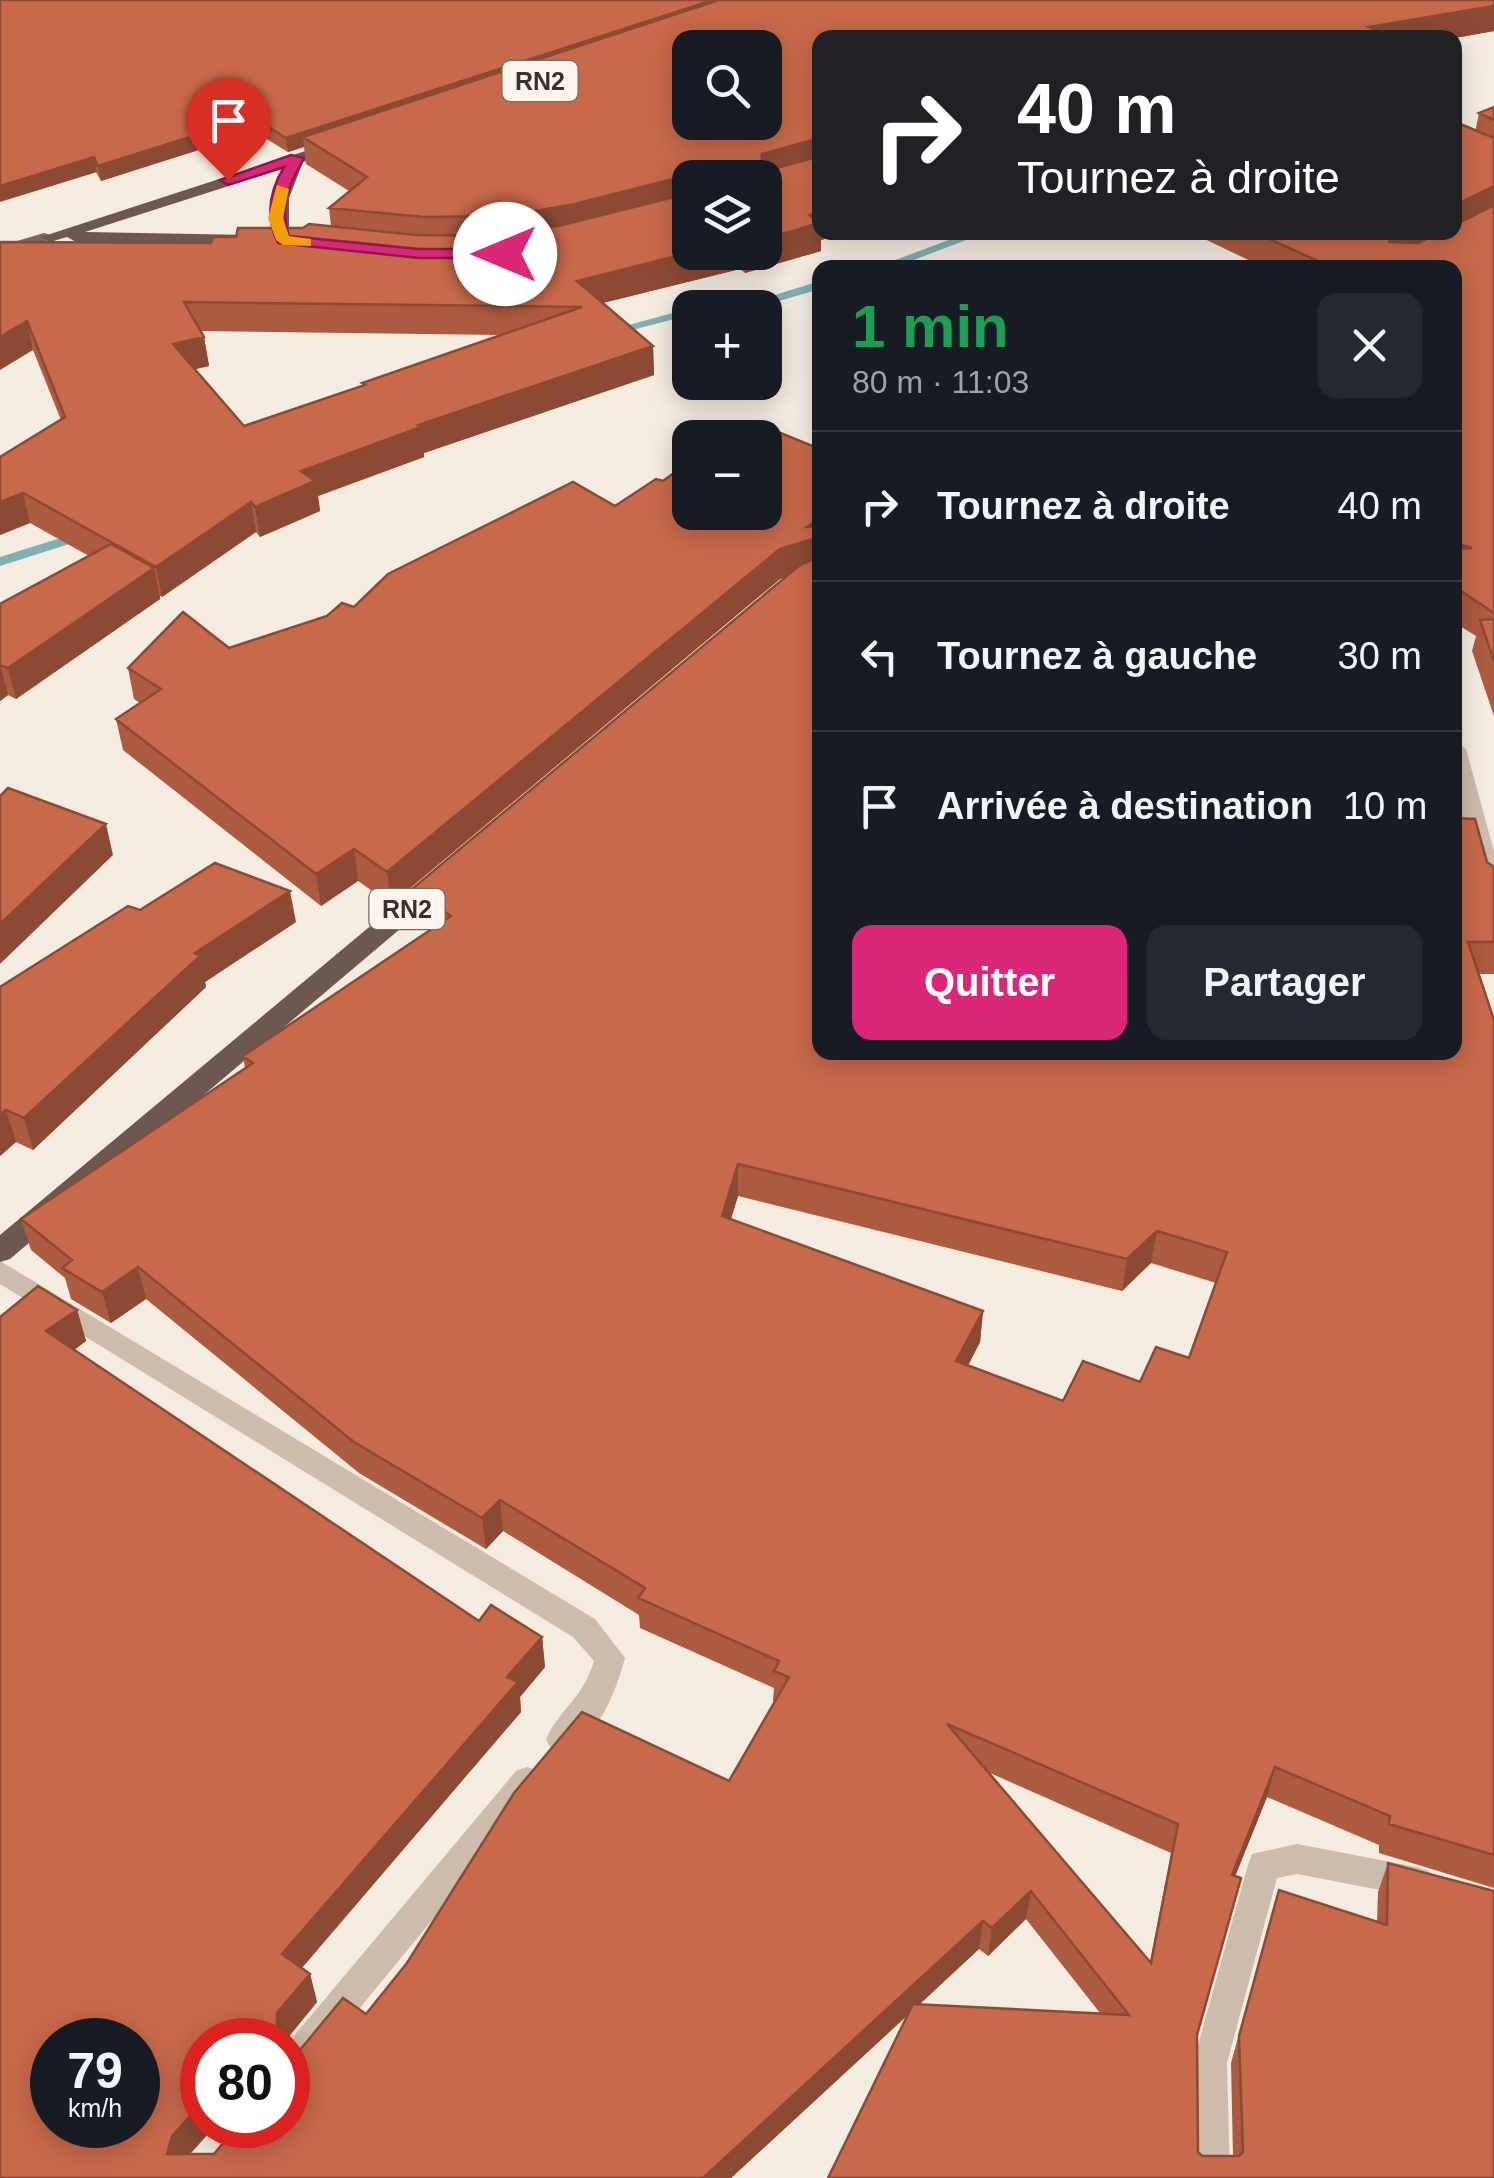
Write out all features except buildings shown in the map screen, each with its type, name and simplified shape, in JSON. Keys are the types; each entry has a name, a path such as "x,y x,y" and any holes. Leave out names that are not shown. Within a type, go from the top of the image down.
{"highway":[{"path":"50,237 350,142"},
{"path":"50,237 291,241 276,218 282,182 296,158"},
{"name":"RN2","path":"0,1252 456,868"}],"main road":[{"path":"0,251 50,237"}],"street":[{"path":"1462,775 1494,893"},
{"path":"0,1271 584,1628 610,1658 600,1693 310,2042"},
{"path":"1212,2178 1210,2063 1264,1865 1297,1859 1381,1872 1456,1893"}],"waterway":[{"path":"903,260 959,240"},
{"path":"782,296 812,287"},
{"path":"609,332 672,316"},
{"path":"0,562 83,535"}],"slow traffic":[{"path":"282,189 276,218 283,240 306,242"}],"route":[{"path":"228,180 296,158 282,182 276,218 283,240 419,253 505,254"}]}
